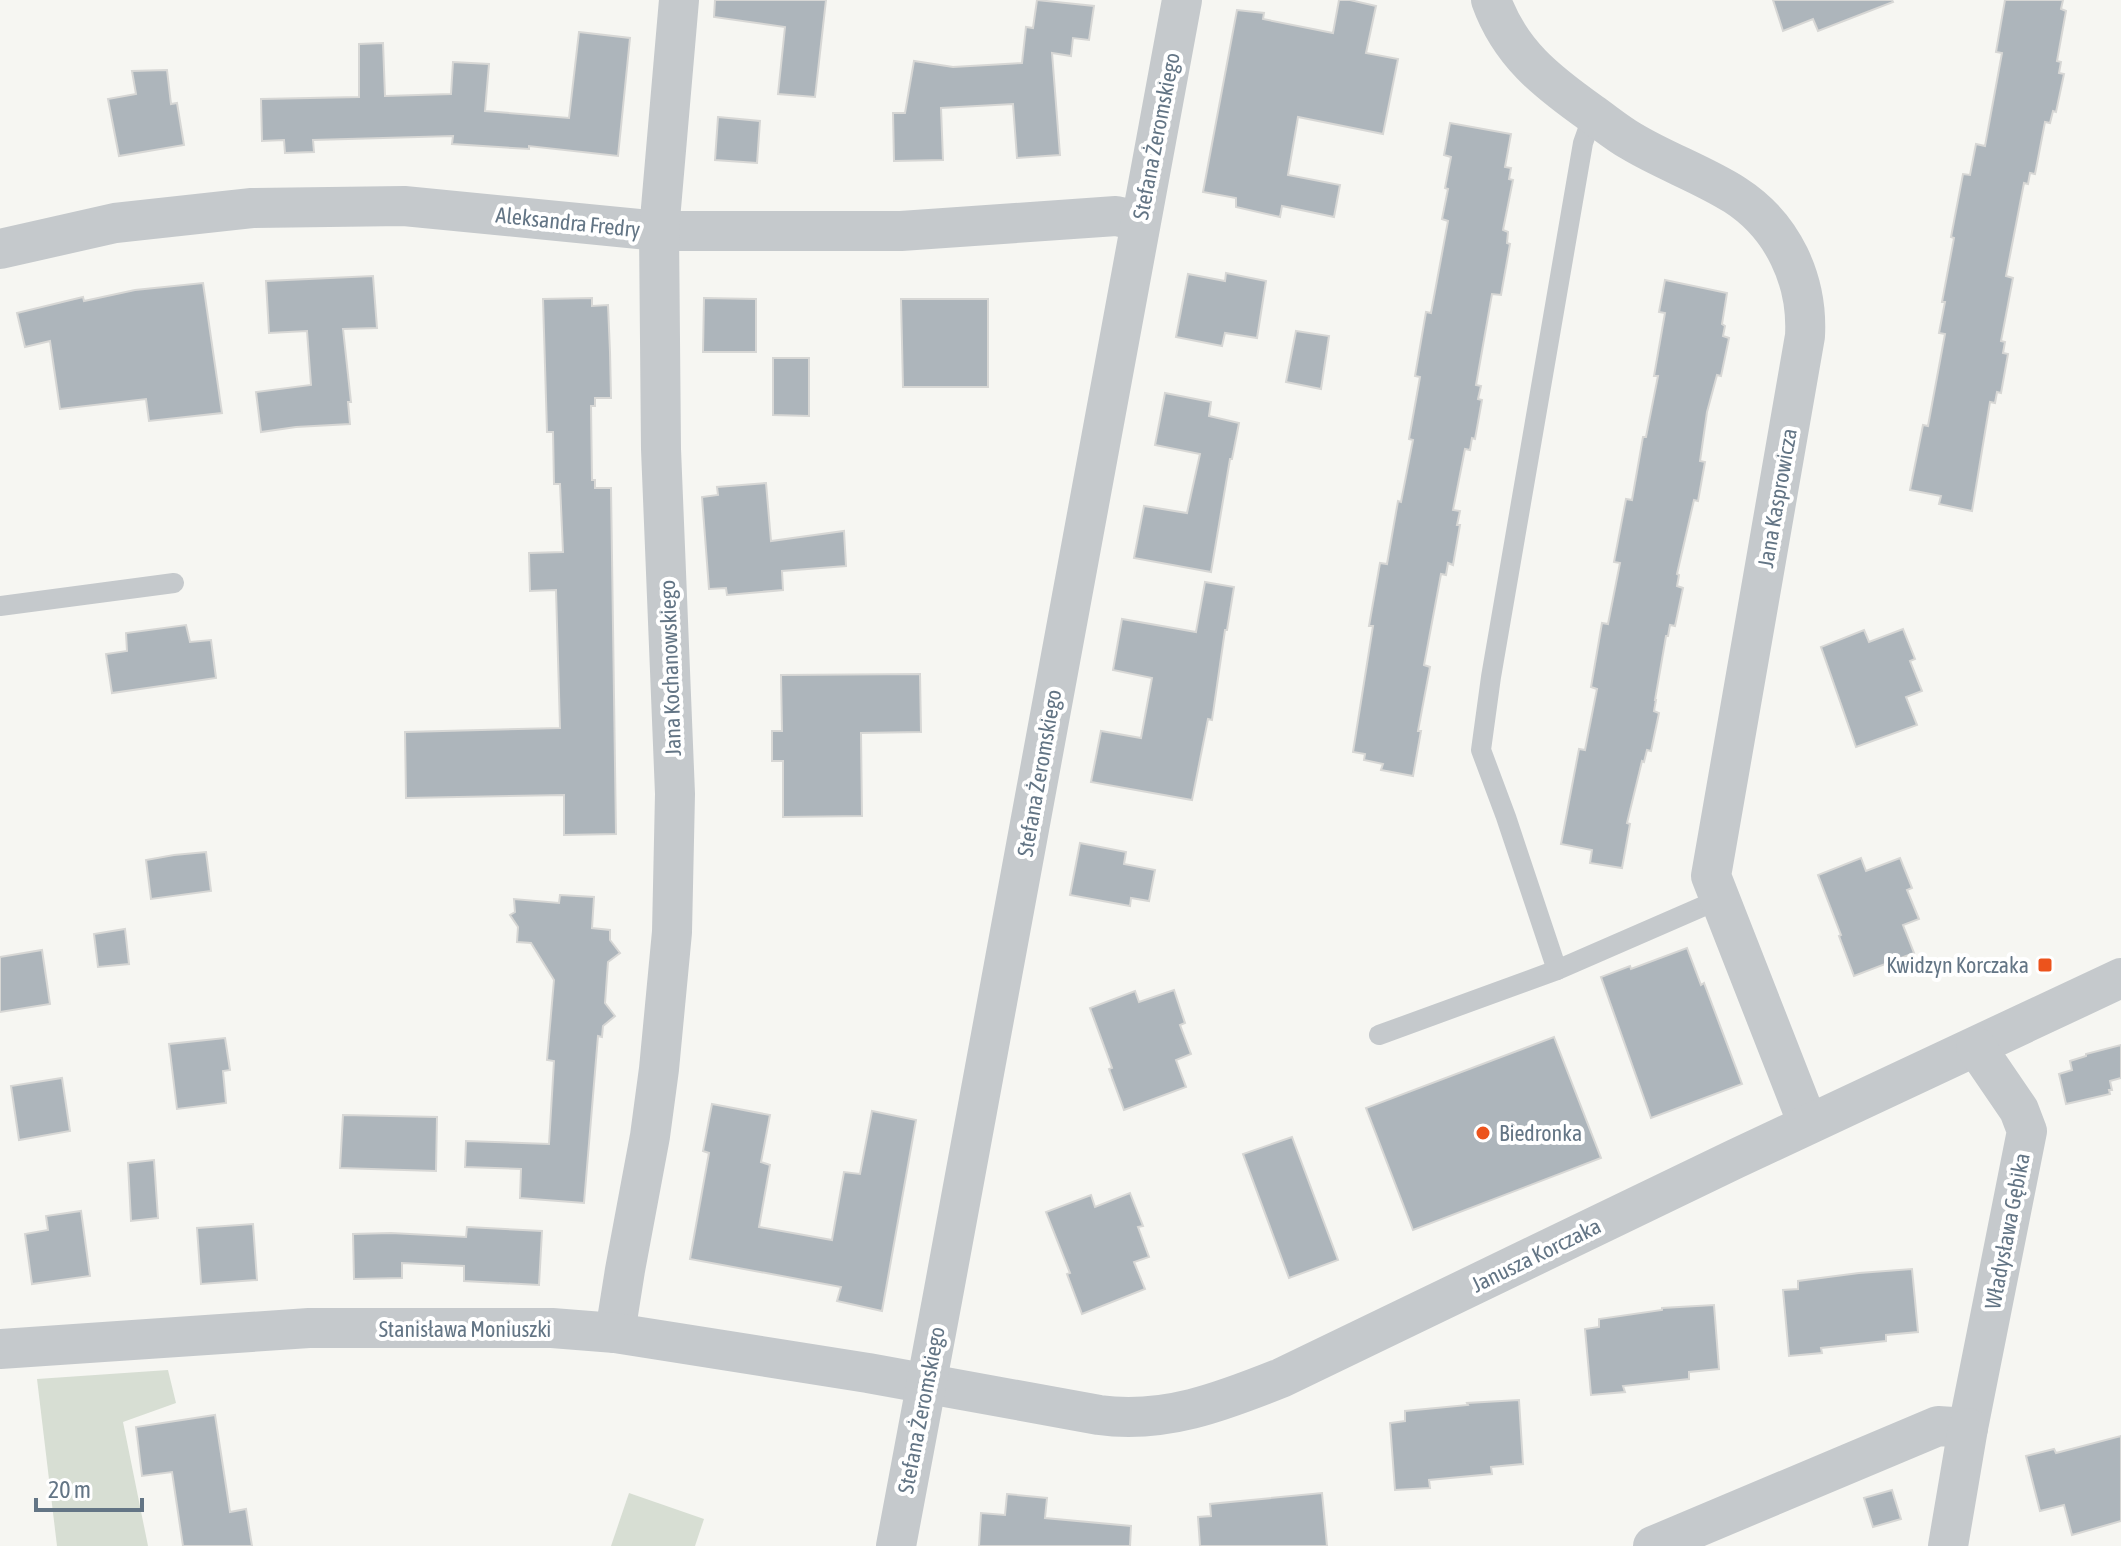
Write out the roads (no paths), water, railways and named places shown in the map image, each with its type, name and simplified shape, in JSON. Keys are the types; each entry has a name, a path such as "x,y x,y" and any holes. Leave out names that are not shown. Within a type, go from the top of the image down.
{"street":[{"name":"Jana Kochanowskiego","path":"615,1333 659,1069 672,918 675,794 661,449 659,231 679,0"},
{"name":"Stefana Żeromskiego","path":"896,1546 1182,0"},
{"name":"Jana Kasprowicza","path":"1491,0 1502,25 1523,57 1550,83 1628,140 1723,187 1759,214 1793,262 1802,291 1805,336 1711,876 1808,1124"},
{"name":"Aleksandra Fredry","path":"0,249 115,223 252,208 404,206 659,231 901,231 1116,216 1139,221"},
{"name":"Janusza Korczaka","path":"927,1383 1121,1418 1163,1416 1203,1407 1281,1378 1808,1124 2121,978"},
{"name":"Władysława Gębika","path":"1948,1546 1968,1428 2027,1131 2019,1110 1976,1047"},
{"name":"Stanisława Moniuszki","path":"0,1349 309,1328 552,1328 615,1333 927,1383"},
{"path":"1653,1546 1938,1426 1968,1428"}],"lane":[{"path":"1557,970 1481,750 1583,143 1596,117"},
{"path":"0,606 174,583"},
{"path":"1379,1035 1557,970 1720,899"}],"place":[{"name":"Kwidzyn Korczaka","path":"2045,965"},
{"name":"Biedronka","path":"1483,1133"}]}
